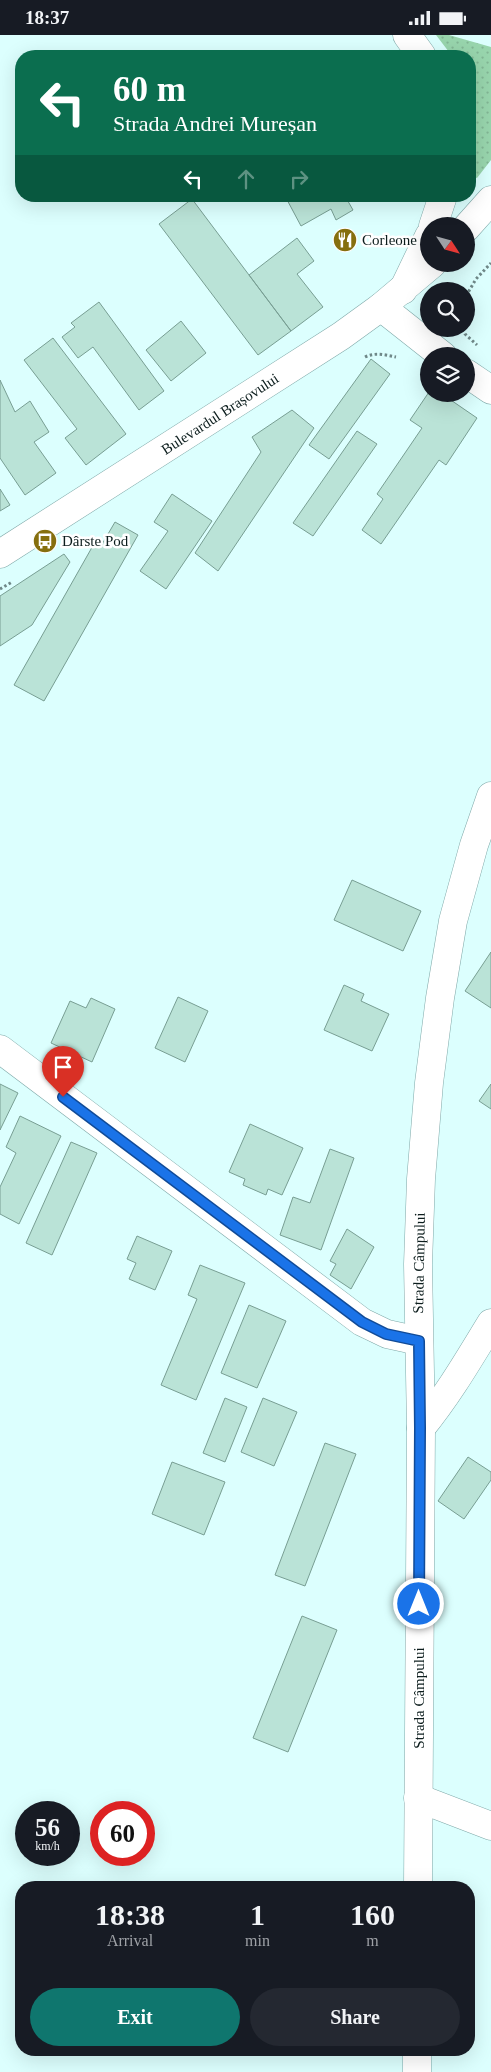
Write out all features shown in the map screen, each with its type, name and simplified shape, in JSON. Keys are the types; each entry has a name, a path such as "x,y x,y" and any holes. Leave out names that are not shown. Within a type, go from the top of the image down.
{"main road":[{"path":"407,35 418,50"},
{"path":"475,218 491,200"},
{"path":"436,217 441,202"},
{"path":"403,290 420,255"},
{"name":"Bulevardul Brașovului","path":"0,553 341,336 403,290 422,273"},
{"path":"381,307 432,347"},
{"path":"475,379 491,390"},
{"name":"Strada Câmpului","path":"418,1881 420,1428 418,1265 421,1179 429,1083 440,997 453,921 474,845 491,796"},
{"path":"0,1049 362,1322 386,1334 419,1341"},
{"path":"420,1428 455,1382 491,1323"},
{"path":"418,1798 491,1826"},
{"path":"417,2056 417,2072"}],"path":[{"path":"474,282 491,263"},
{"path":"360,360 368,355 385,354 401,358"},
{"path":"0,589 17,579"}],"green space":[{"path":"436,35 449,35 491,47 491,160 477,178 476,50 447,50"}],"building":[{"path":"188,202 194,202 291,331 258,355 159,224"},
{"path":"288,202 348,202 353,210 336,220 331,209 301,226"},
{"path":"297,238 314,261 297,274 323,307 291,331 249,275"},
{"path":"99,302 164,391 139,410 93,347 78,358 62,337 75,327 71,323"},
{"path":"181,321 206,353 171,381 146,350"},
{"path":"53,338 126,434 86,465 65,438 77,429 24,360"},
{"path":"371,359 390,374 329,459 309,445"},
{"path":"0,380 15,412 30,401 49,432 34,442 56,473 25,495 0,458"},
{"path":"422,402 454,402 477,418 446,465 439,460 381,544 362,530 383,499 377,494 422,428 410,420"},
{"path":"292,410 314,428 218,571 195,553 261,452 252,437"},
{"path":"357,431 377,444 313,536 293,523"},
{"path":"0,489 10,505 0,511"},
{"path":"172,494 212,521 166,589 140,571 168,531 154,522"},
{"path":"115,522 138,535 44,701 14,685 95,542 101,546"},
{"path":"64,554 70,562 32,625 0,646 0,596"},
{"path":"352,880 421,911 403,951 334,920"},
{"path":"491,952 491,1008 465,991"},
{"path":"344,985 364,994 361,1001 389,1014 372,1051 324,1030"},
{"path":"178,997 208,1011 185,1062 155,1048"},
{"path":"91,998 115,1009 92,1062 51,1043 70,1001 86,1008"},
{"path":"0,1084 18,1093 0,1130"},
{"path":"491,1084 491,1109 479,1101"},
{"path":"20,1116 61,1136 19,1224 0,1214 0,1187 16,1153 6,1147"},
{"path":"250,1124 303,1148 282,1195 268,1189 266,1195 243,1185 245,1179 229,1172"},
{"path":"71,1142 97,1153 52,1255 26,1243"},
{"path":"330,1149 354,1158 321,1250 280,1235 293,1197 310,1203"},
{"path":"347,1229 374,1247 351,1289 330,1275 336,1264 330,1261"},
{"path":"137,1236 172,1251 155,1290 129,1279 136,1263 127,1259"},
{"path":"200,1265 245,1283 196,1400 161,1385 197,1299 188,1295"},
{"path":"249,1305 286,1321 257,1388 221,1373"},
{"path":"225,1398 247,1407 225,1462 203,1453"},
{"path":"263,1398 297,1412 274,1466 241,1452"},
{"path":"325,1443 356,1454 305,1586 275,1575"},
{"path":"468,1457 491,1472 491,1480 464,1519 438,1501"},
{"path":"172,1462 225,1482 204,1535 152,1514"},
{"path":"302,1616 337,1630 288,1752 253,1738"}],"place":[{"name":"Corleone","path":"345,240"},
{"name":"Dârste Pod","path":"45,541"}],"route":[{"path":"63,1097 362,1322 386,1334 419,1341 419,1604"}]}
